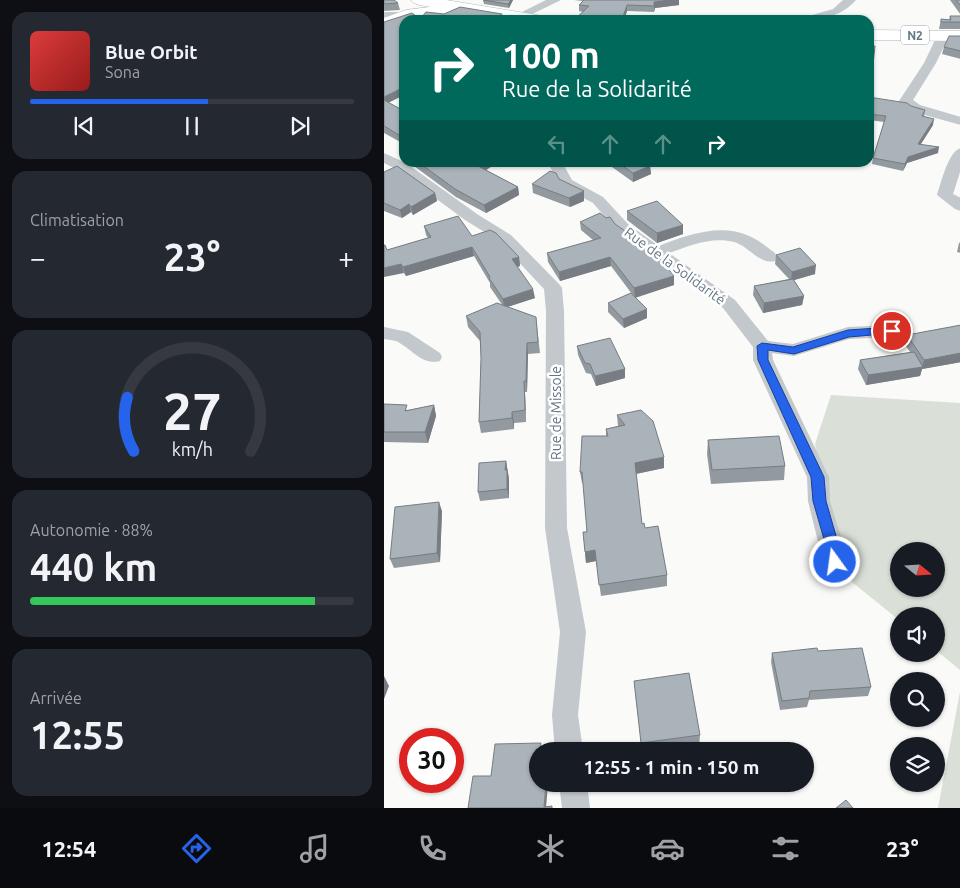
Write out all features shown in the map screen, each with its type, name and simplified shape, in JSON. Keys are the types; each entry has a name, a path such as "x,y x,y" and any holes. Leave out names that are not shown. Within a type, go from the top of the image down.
{"main road":[{"path":"419,0 505,15"},
{"path":"406,15 461,8"},
{"path":"384,23 399,18"},
{"name":"N2","path":"874,35 960,36"}],"street":[{"path":"522,15 555,0"},
{"path":"823,15 837,11 850,0"},
{"path":"384,16 399,15"},
{"path":"943,36 930,63 906,100 915,108 960,121"},
{"path":"960,152 945,195 960,206"},
{"name":"Rue de Missole","path":"384,157 399,165"},
{"name":"Rue de Missole","path":"402,167 471,217 505,238 553,288 556,311 556,528 573,632 565,715 568,742"},
{"name":"Rue de la Solidarité","path":"557,167 566,183 598,200 622,228 729,304 762,346"},
{"path":"656,253 699,238 724,235 741,238 769,257"},
{"path":"835,562 819,501 818,477 763,360 762,346 794,350 848,333 892,331"},
{"path":"384,333 400,336 433,357"},
{"path":"574,792 576,808"}],"shaded area":[{"path":"831,395 960,403 960,670 945,658 945,607 890,607 890,613 832,566 815,444"},
{"path":"960,692 960,808 938,808 941,792 945,792 945,771"}],"building":[{"path":"384,0 394,0 398,3 384,4"},
{"path":"483,0 511,0 508,4"},
{"path":"584,0 671,0 654,2 654,6 627,5 624,15 579,15 589,6 579,5"},
{"path":"460,7 502,14 423,15 426,12 444,14"},
{"path":"950,16 961,16 961,22 941,22 941,19 951,20"},
{"path":"399,17 399,90 384,97 384,22"},
{"path":"949,36 961,36 961,51 944,47"},
{"path":"874,98 907,103 925,110 922,116 934,119 918,144 939,147 908,157 905,164 874,158 886,116 874,115"},
{"path":"384,100 399,108 399,135 384,126"},
{"path":"397,166 435,193 411,207 409,204 400,210 384,203 384,172"},
{"path":"425,167 480,167 518,187 484,205 455,189"},
{"path":"624,167 648,167 633,173"},
{"path":"550,171 556,173 559,179 584,191 569,198 532,184"},
{"path":"657,201 683,225 657,233 627,211"},
{"path":"600,213 606,218 610,217 615,224 654,251 674,276 634,288 610,257 559,272 547,253 601,238 580,222"},
{"path":"458,216 472,236 490,230 496,233 519,257 512,259 533,289 503,299 472,247 403,267 401,264 384,268 384,245 387,250 431,237 424,226"},
{"path":"800,248 816,265 792,272 776,255"},
{"path":"793,279 804,296 764,303 754,286"},
{"path":"631,293 647,309 623,319 608,303"},
{"path":"497,303 536,317 538,342 527,343 526,381 524,381 525,410 512,412 512,418 479,422 480,332 466,316"},
{"path":"961,325 961,353 924,360 907,335"},
{"path":"610,338 625,369 595,376 590,364 585,363 577,346"},
{"path":"914,352 923,367 868,375 860,360"},
{"path":"384,404 407,405 405,411 434,405 425,432 384,432"},
{"path":"641,410 653,421 664,457 635,463 642,524 644,523 645,528 658,526 667,575 599,585 595,550 585,552 583,532 587,532 582,472 580,472 582,436 608,436 606,429 625,425 617,415"},
{"path":"779,436 785,466 712,470 708,440"},
{"path":"506,461 507,489 478,492 479,463"},
{"path":"439,502 437,553 390,559 395,507"},
{"path":"817,648 818,651 862,648 871,687 810,691 809,698 782,701 772,653"},
{"path":"689,673 700,735 641,742 634,681"},
{"path":"529,743 529,792 545,792 544,807 552,806 552,808 468,808 473,776 491,776 495,744"},
{"path":"846,800 853,808 836,808"}],"route":[{"path":"835,562 819,501 818,477 763,360 762,346 794,350 848,333 892,331"}]}
